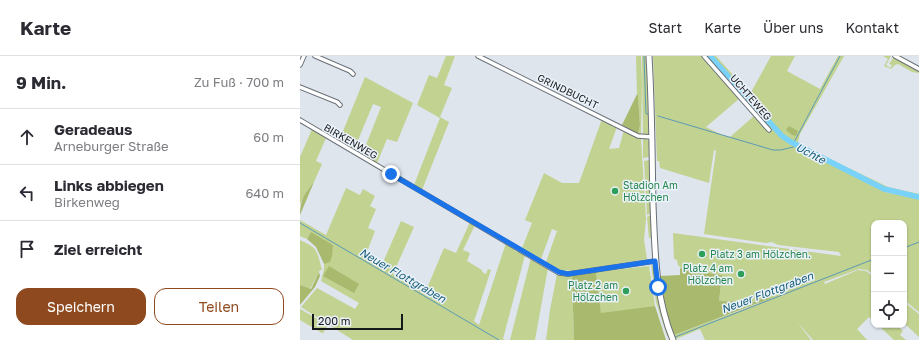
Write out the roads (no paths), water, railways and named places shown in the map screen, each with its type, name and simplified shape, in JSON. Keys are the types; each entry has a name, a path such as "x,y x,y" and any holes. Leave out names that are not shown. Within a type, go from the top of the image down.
{"main road":[{"path":"649,56 655,261 661,303 673,340"}],"street":[{"path":"300,65 304,56"},
{"path":"315,56 350,71 353,74"},
{"name":"GRINDBUCHT","path":"478,56 638,136 652,137"},
{"name":"UCHTEWEG","path":"704,56 769,130"},
{"path":"895,56 919,69"},
{"path":"300,87 337,102 340,105"},
{"name":"BIRKENWEG","path":"300,120 559,272 568,274 655,261"}],"waterway":[{"path":"644,56 646,114 648,114"},
{"name":"Uchte","path":"710,56 782,136 884,189 919,197"},
{"path":"793,144 840,56"},
{"path":"658,116 773,150 781,150 797,146"},
{"name":"Neuer Flottgraben","path":"300,223 499,340"},
{"name":"Neuer Flottgraben","path":"907,247 919,242"},
{"name":"Neuer Flottgraben","path":"675,337 871,260"}],"place":[{"name":"Stadion Am Hölzchen","path":"615,191"},
{"name":"Platz 3 am Hölzchen.","path":"702,254"},
{"name":"Platz 4 am Hölzchen","path":"741,274"},
{"name":"Platz 2 am Hölzchen","path":"626,291"}]}
